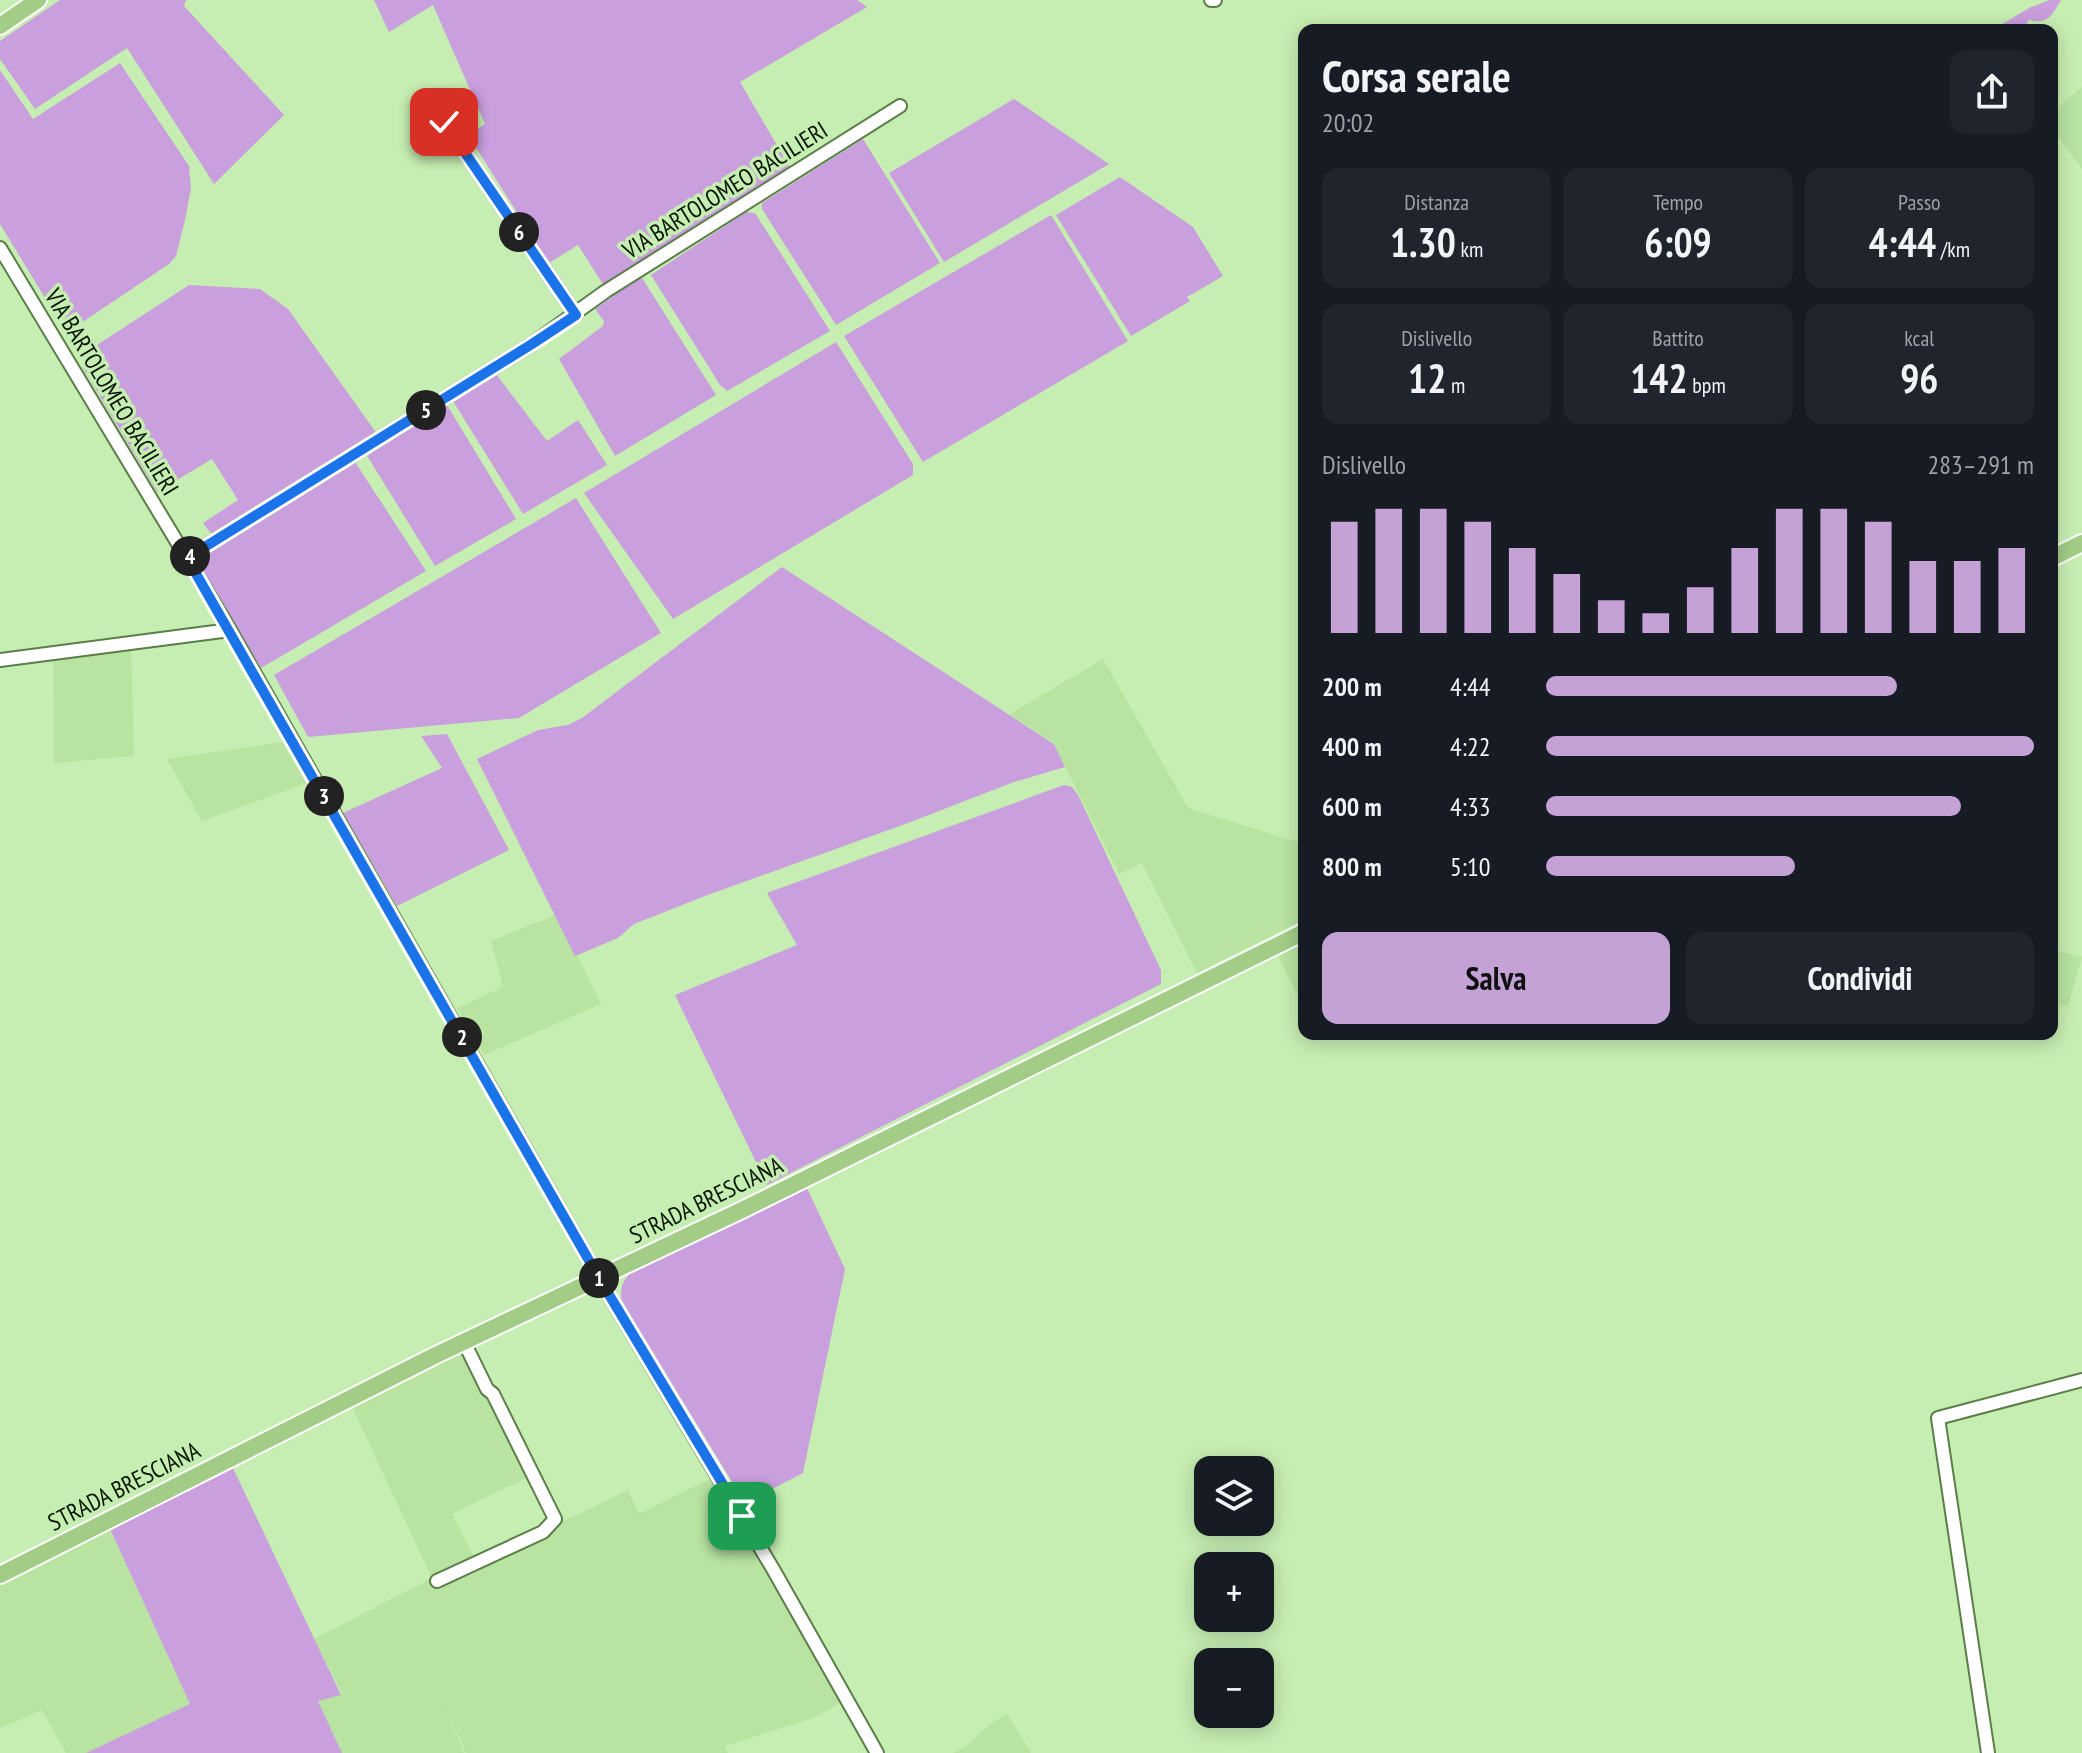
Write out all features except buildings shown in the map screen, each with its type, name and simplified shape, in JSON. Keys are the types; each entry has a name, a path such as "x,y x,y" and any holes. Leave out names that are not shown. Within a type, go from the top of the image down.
{"main road":[{"path":"0,26 38,0"},
{"path":"2058,555 2082,543"},
{"name":"STRADA BRESCIANA","path":"0,1575 464,1342 1298,935"}],"street":[{"name":"VIA BARTOLOMEO BACILIERI","path":"187,558 532,344 606,291 900,106"},
{"path":"444,122 576,315"},
{"name":"VIA BARTOLOMEO BACILIERI","path":"0,248 230,630 599,1278 773,1569 877,1753"},
{"path":"0,660 230,630"},
{"path":"437,1581 543,1532 555,1519 464,1342"},
{"path":"1988,1753 1938,1418 2082,1380"}],"shaded area":[{"path":"60,0 186,0 184,6 284,115 214,184 127,48 35,109 0,59 0,41"},
{"path":"374,0 857,0 867,7 740,82 792,171 606,289 578,245 549,263 468,135 485,124 433,5 389,32"},
{"path":"2050,0 2061,0 2045,20 2002,24"},
{"path":"120,63 189,166 191,188 185,220 176,256 169,264 78,325 62,326 0,224 0,70 33,119"},
{"path":"2082,87 2082,169 2058,136 2058,107"},
{"path":"1014,99 1109,164 944,262 889,173"},
{"path":"863,139 940,263 836,325 762,209 762,203"},
{"path":"1120,177 1193,227 1223,276 1187,297 1190,301 1131,336 1056,215"},
{"path":"746,212 755,213 830,331 727,391 720,385 651,275"},
{"path":"1051,215 1128,341 923,462 844,336"},
{"path":"642,278 716,395 615,456 559,359 603,326 604,321 595,309"},
{"path":"189,285 260,289 288,309 377,434 213,536 203,523 238,500 212,459 157,492 82,366 97,345"},
{"path":"836,342 913,464 913,475 673,619 584,493"},
{"path":"496,374 547,441 578,420 607,465 523,514 453,401"},
{"path":"447,405 516,519 435,566 366,454"},
{"path":"355,462 426,571 261,668 199,563 202,557"},
{"path":"576,498 661,633 519,718 308,737 274,675"},
{"path":"782,567 1054,744 1065,767 1014,782 705,896 634,924 618,938 575,956 477,759 538,730 568,725 582,718"},
{"path":"131,648 134,756 54,763 53,658"},
{"path":"1103,659 1188,808 1298,842 1298,922 1197,973 1142,863 1119,874 1053,742 1010,714"},
{"path":"447,734 509,850 397,906 343,813 442,768 421,736"},
{"path":"283,742 307,783 202,821 167,759"},
{"path":"1064,785 1072,787 1078,795 1161,970 1161,984 767,1185 675,995 797,945 767,893"},
{"path":"557,914 601,1004 484,1055 457,1008 503,987 491,941"},
{"path":"1298,946 1298,996 1278,956"},
{"path":"2058,951 2082,957 2068,1006 2058,1004"},
{"path":"806,1186 845,1269 803,1473 745,1503 622,1302 621,1292 625,1280 634,1269"},
{"path":"473,1348 537,1473 452,1514 475,1559 628,1490 639,1514 713,1477 844,1701 816,1717 725,1746 728,1753 466,1753 444,1703 464,1753 342,1753 318,1701 342,1694 314,1639 432,1578 352,1407"},
{"path":"232,1466 341,1695 318,1701 342,1753 86,1753 190,1704 110,1529"},
{"path":"110,1530 190,1704 86,1753 66,1753 42,1710 0,1728 0,1583"},
{"path":"1007,1713 1031,1753 953,1753 969,1744"}],"route":[{"path":"444,122 576,315 187,558 599,1278 742,1516"}]}
